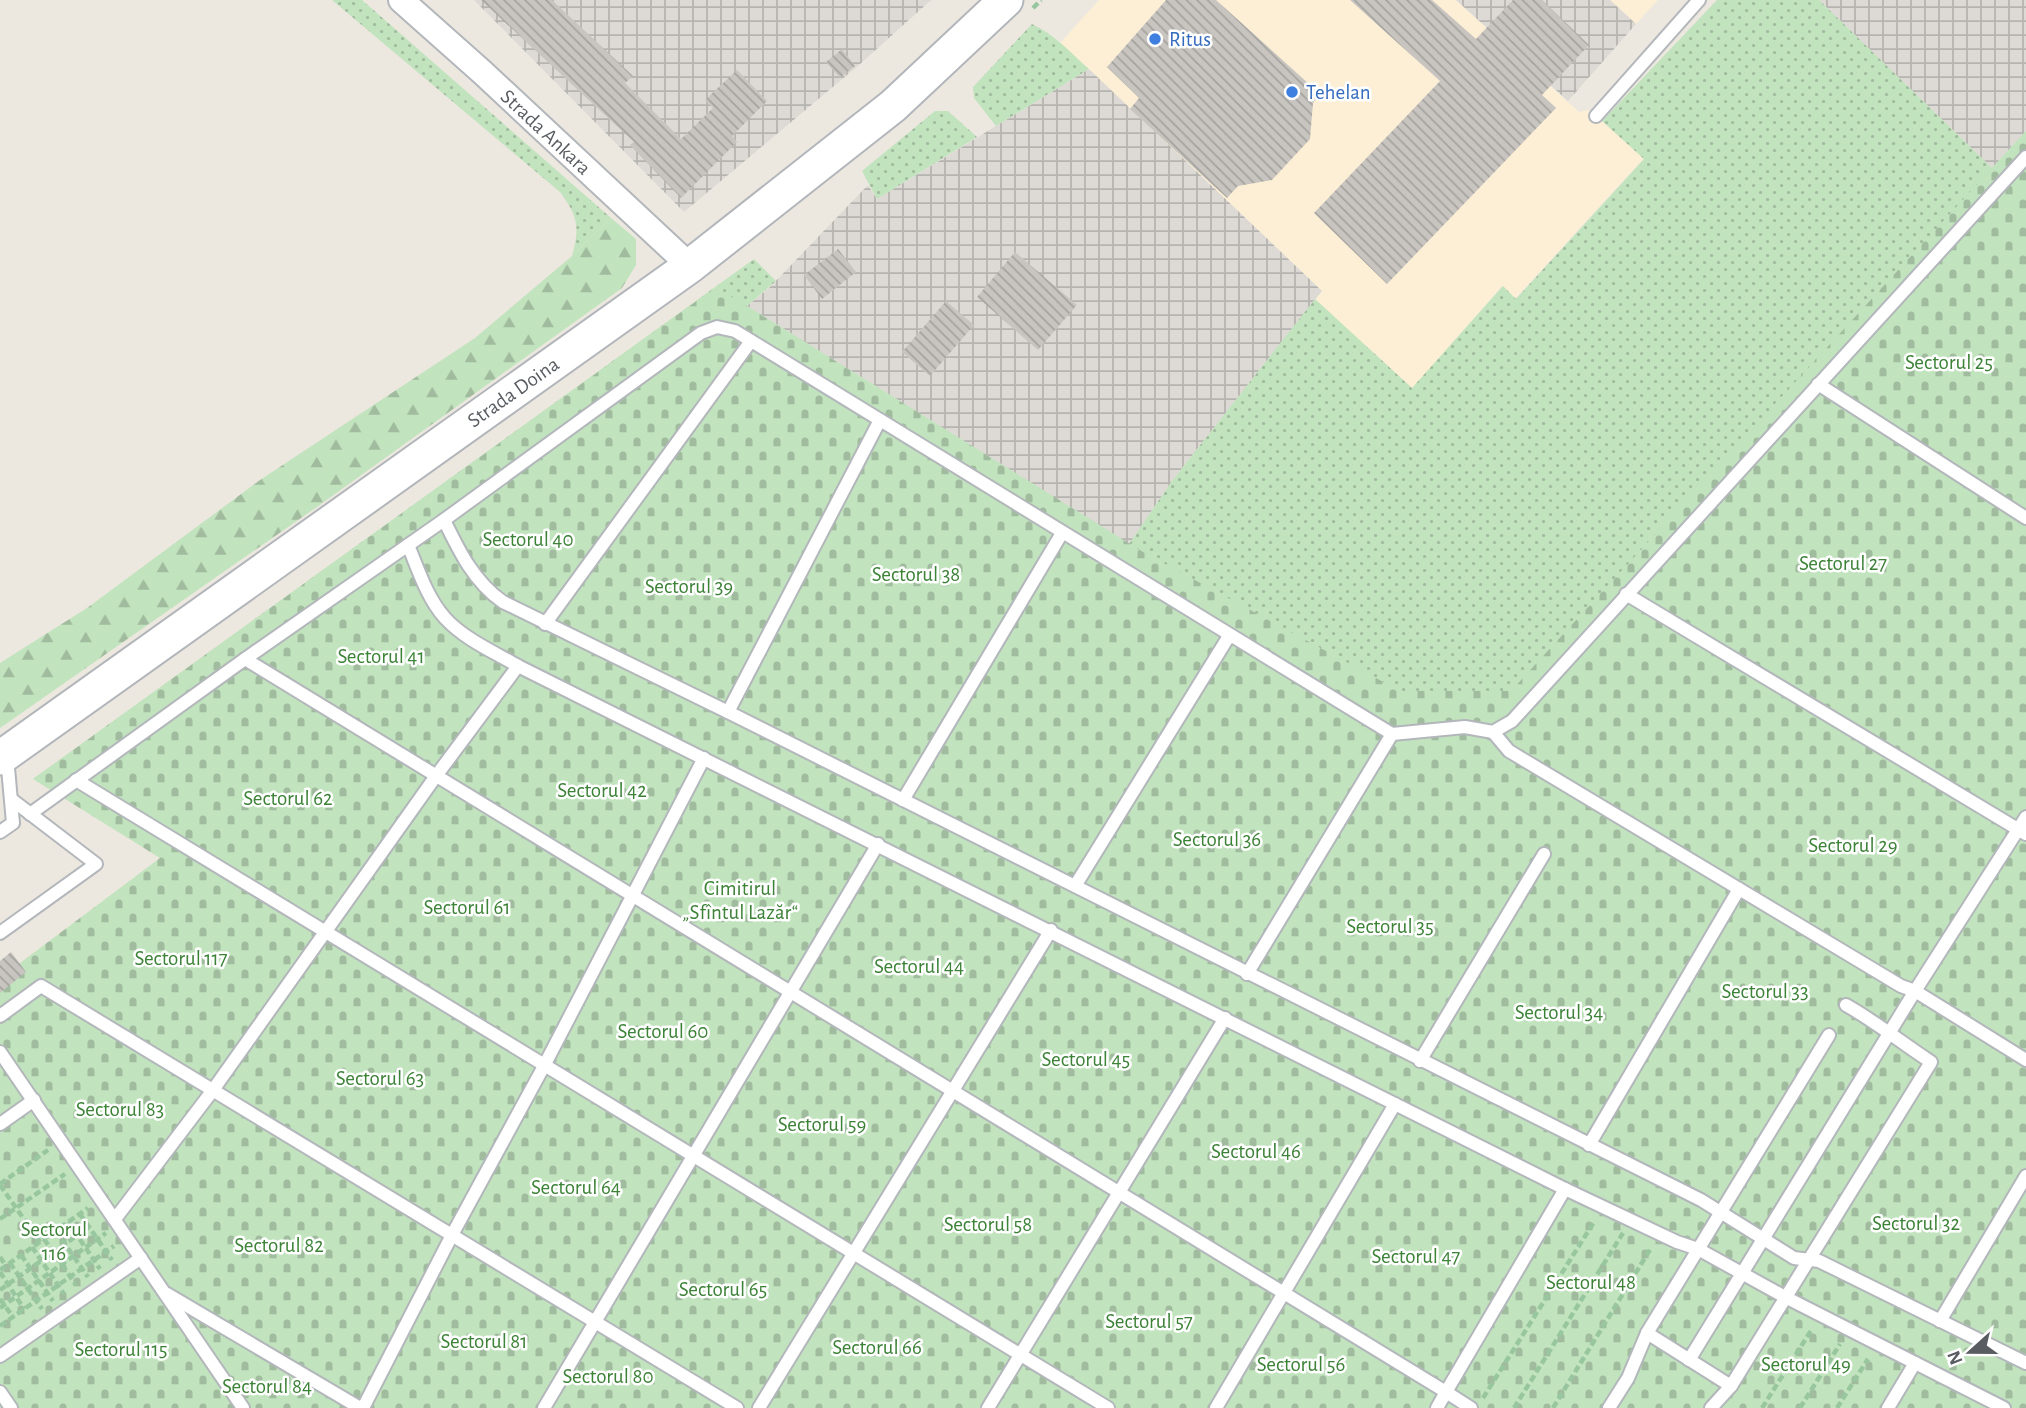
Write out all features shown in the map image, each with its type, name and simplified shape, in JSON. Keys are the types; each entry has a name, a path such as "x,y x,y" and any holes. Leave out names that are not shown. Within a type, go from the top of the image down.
{"main road":[{"name":"Strada Doina","path":"4,756 690,266 893,106 1006,0"}],"street":[{"name":"Strada Ankara","path":"401,0 690,266"}],"lane":[{"path":"1596,116 1699,0"},
{"path":"1493,732 1512,721 2026,157"},
{"path":"30,814 708,329 725,328 751,341 1392,734 1465,727 1493,732 1509,751 1901,986 1915,991 2026,1060"},
{"path":"545,624 751,341"},
{"path":"1818,384 2026,518"},
{"path":"728,712 880,421"},
{"path":"444,520 460,551 490,593 545,624 728,712 1701,1200 1794,1258 1819,1261 2026,1363"},
{"path":"902,800 1062,533"},
{"path":"408,545 430,595 446,619 475,642 518,666 1565,1189 1698,1249 1785,1297 2004,1408"},
{"path":"1626,594 2022,831"},
{"path":"1075,886 1229,635"},
{"path":"245,659 1119,1194 1446,1392 1475,1406"},
{"path":"112,1225 213,1090 436,776 518,666"},
{"path":"1247,974 1392,734"},
{"path":"0,832 13,823 4,756"},
{"path":"163,1291 362,1408 704,758"},
{"path":"76,780 1108,1408"},
{"path":"0,933 96,864 11,799"},
{"path":"1689,1360 1915,991 2022,831 2026,817"},
{"path":"544,1408 878,844"},
{"path":"1420,1061 1544,853"},
{"path":"1588,1145 1739,889"},
{"path":"759,1408 1051,930"},
{"path":"0,1016 41,986 737,1408"},
{"path":"1711,1408 1731,1386 1931,1062 1889,1035 1876,1022 1846,1005"},
{"path":"988,1408 1225,1018"},
{"path":"1609,1408 1628,1378 1647,1334 1829,1035"},
{"path":"0,1052 34,1100 112,1225 141,1258 243,1408"},
{"path":"0,1124 34,1100"},
{"path":"1216,1408 1395,1104"},
{"path":"1940,1321 2026,1176"},
{"path":"1437,1408 1565,1189"},
{"path":"0,1356 141,1258"},
{"path":"1647,1334 1731,1386"},
{"path":"1888,1408 1915,1363"},
{"path":"0,1392 11,1408"}],"path":[{"path":"51,1148 0,1184 78,1289"},
{"path":"0,1219 68,1172"},
{"path":"29,1315 0,1271 92,1205"},
{"path":"1475,1406 1603,1207"},
{"path":"80,1214 115,1264"},
{"path":"1514,1408 1631,1220"},
{"path":"68,1222 102,1272"},
{"path":"2,1307 86,1248 112,1225"},
{"path":"0,1290 89,1227"},
{"path":"56,1231 90,1281"},
{"path":"1553,1408 1660,1234"},
{"path":"0,1326 118,1243"},
{"path":"32,1247 66,1297"},
{"path":"21,1255 55,1305"},
{"path":"0,1257 28,1288 45,1313"},
{"path":"0,1299 2,1307 17,1323"},
{"path":"1762,1408 1820,1315"},
{"path":"1800,1408 1849,1329"},
{"path":"1837,1408 1878,1344"}],"shaded area":[{"path":"474,0 931,0 859,65 684,212"},
{"name":"Ritus","path":"1099,0 1456,0 1579,112 1588,110 1644,158 1515,299 1502,286 1412,389 1315,299 1322,291 1060,43"},
{"path":"1456,0 1610,0 1636,24 1568,101"},
{"path":"1610,0 1658,0 1636,24"},
{"path":"1819,0 2026,0 2026,131 1992,168"},
{"path":"1089,69 1322,291 1172,481 1129,544 747,306 769,288 868,185 877,199"}],"green space":[{"path":"332,0 362,0 611,218 572,256 576,222 571,208 560,192"},
{"path":"1717,0 1819,0 1992,168 2026,131 1508,716 33,779 754,259 776,281 747,306 1129,544 1172,481 1315,299 1412,388 1503,286 1516,299 1644,159 1602,121"},
{"path":"1032,24 1055,38 1089,69 996,126 974,98 973,87"},
{"path":"935,111 948,111 977,137 877,199 862,171"},
{"name":"Cimitirul „Sfîntul Lazăr“","path":"2026,131 2026,1408 0,1408 0,978 160,858 33,779 716,287 1143,552 1400,691 1511,691"},
{"path":"611,218 636,239 636,265 622,288 321,504 0,728 0,663 87,608 260,480 475,338 572,256"}],"building":[{"path":"481,0 552,0 633,76 625,83 681,139 713,108 705,100 737,70 767,101 732,136 737,142 681,198 630,145 634,142"},
{"path":"1166,0 1216,0 1320,94 1313,103 1310,139 1272,180 1238,186 1227,198 1130,109 1139,98 1107,67"},
{"path":"1350,0 1432,0 1476,39 1513,0 1542,0 1589,45 1542,95 1556,108 1387,284 1314,213 1440,81"},
{"path":"842,49 855,66 840,78 826,62"},
{"path":"838,249 856,272 822,299 804,275"},
{"path":"1015,252 1077,305 1038,350 977,297"},
{"path":"946,301 974,325 930,376 902,352"},
{"path":"11,952 26,972 0,993 0,961"}],"place":[{"name":"Ritus","path":"1155,39"},
{"name":"Tehelan","path":"1292,92"}],"park label":[{"name":"Sectorul 25","path":"1949,362"},
{"name":"Sectorul 40","path":"528,539"},
{"name":"Sectorul 27","path":"1843,563"},
{"name":"Sectorul 38","path":"916,574"},
{"name":"Sectorul 39","path":"689,586"},
{"name":"Sectorul 41","path":"381,656"},
{"name":"Sectorul 42","path":"602,790"},
{"name":"Sectorul 62","path":"288,798"},
{"name":"Sectorul 36","path":"1217,839"},
{"name":"Sectorul 29","path":"1853,845"},
{"name":"Sectorul 61","path":"467,907"},
{"name":"Sectorul 35","path":"1390,926"},
{"name":"Sectorul 117","path":"181,958"},
{"name":"Sectorul 44","path":"919,966"},
{"name":"Sectorul 33","path":"1765,991"},
{"name":"Sectorul 34","path":"1559,1012"},
{"name":"Sectorul 60","path":"663,1031"},
{"name":"Sectorul 45","path":"1086,1059"},
{"name":"Sectorul 63","path":"380,1078"},
{"name":"Sectorul 83","path":"120,1109"},
{"name":"Sectorul 59","path":"822,1124"},
{"name":"Sectorul 46","path":"1256,1151"},
{"name":"Sectorul 64","path":"576,1187"},
{"name":"Sectorul 32","path":"1916,1223"},
{"name":"Sectorul 58","path":"988,1224"},
{"name":"Sectorul 116","path":"54,1241"},
{"name":"Sectorul 82","path":"279,1245"},
{"name":"Sectorul 47","path":"1416,1256"},
{"name":"Sectorul 48","path":"1591,1282"},
{"name":"Sectorul 65","path":"723,1289"},
{"name":"Sectorul 57","path":"1149,1321"},
{"name":"Sectorul 81","path":"484,1341"},
{"name":"Sectorul 66","path":"877,1347"},
{"name":"Sectorul 115","path":"121,1349"},
{"name":"Sectorul 56","path":"1301,1364"},
{"name":"Sectorul 49","path":"1806,1364"},
{"name":"Sectorul 80","path":"608,1376"},
{"name":"Sectorul 84","path":"267,1386"}]}
